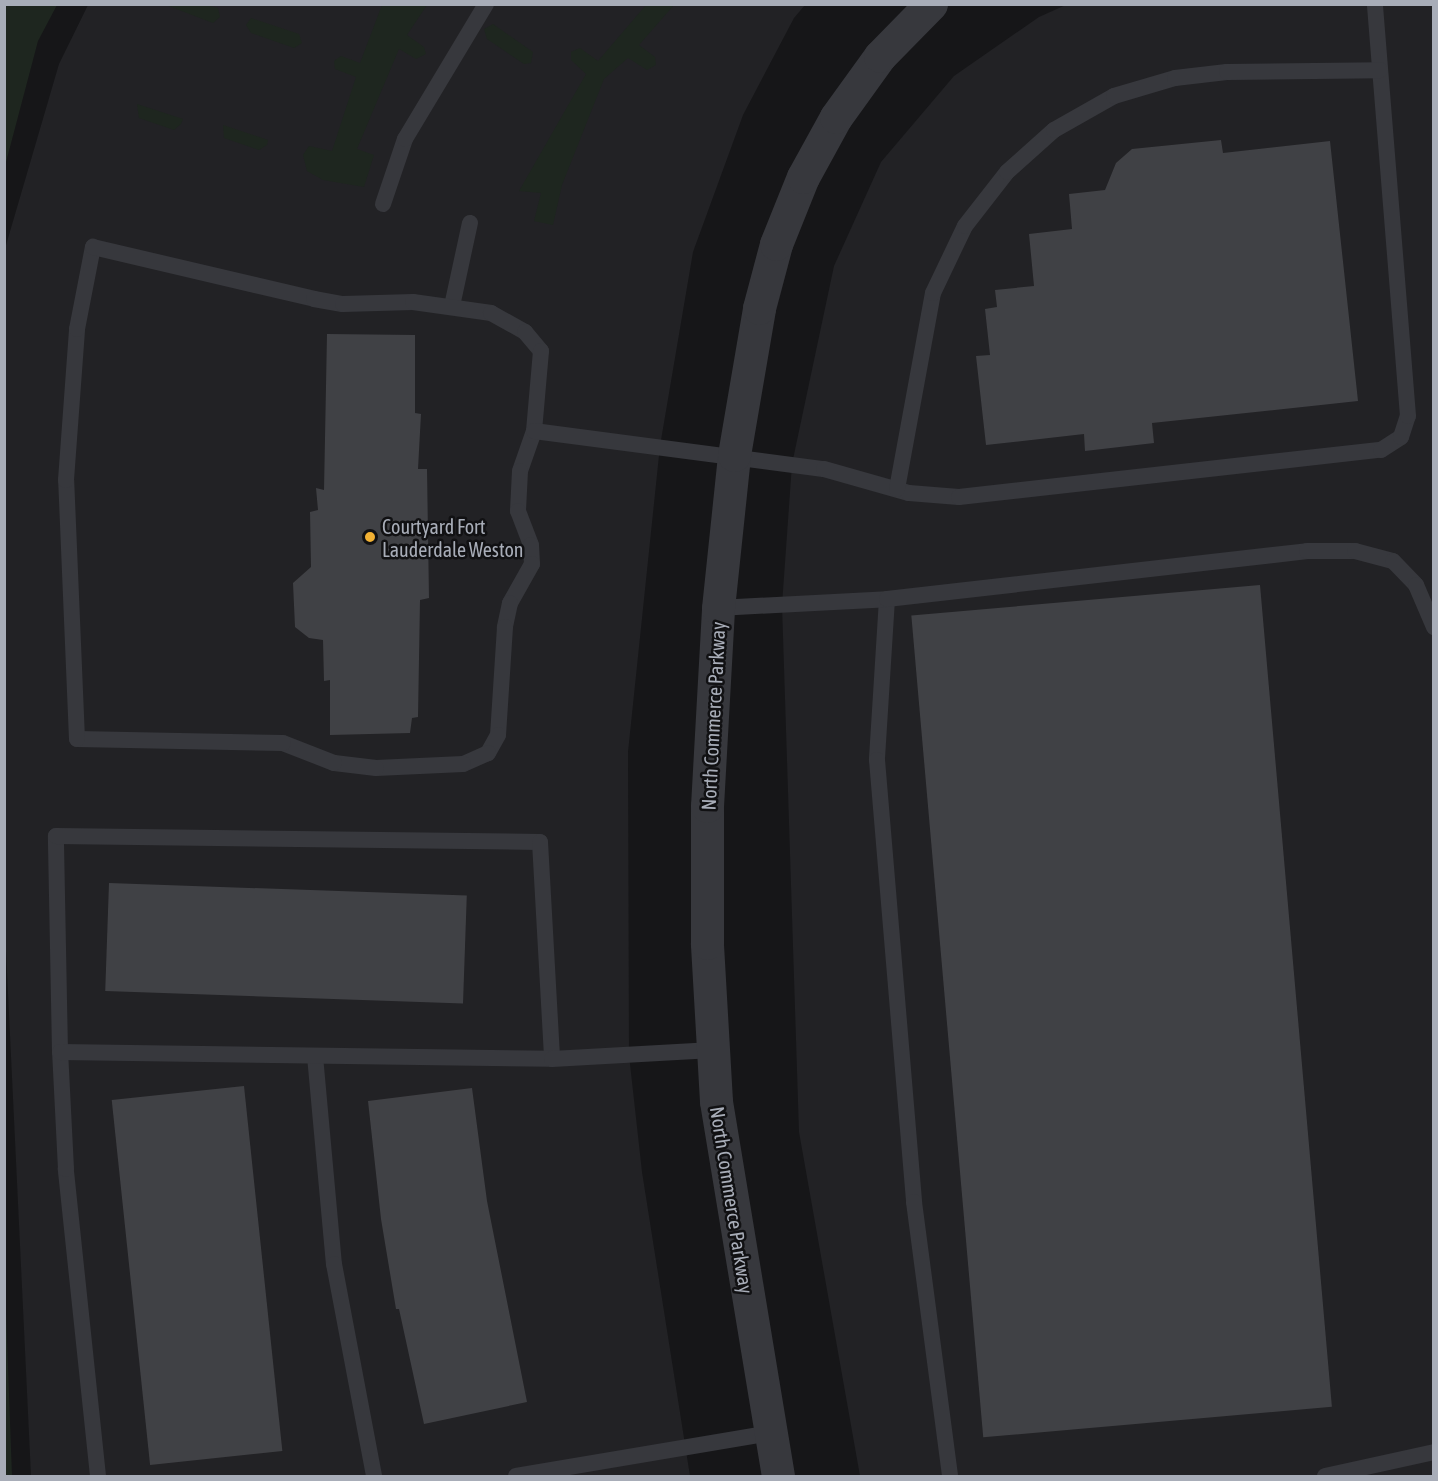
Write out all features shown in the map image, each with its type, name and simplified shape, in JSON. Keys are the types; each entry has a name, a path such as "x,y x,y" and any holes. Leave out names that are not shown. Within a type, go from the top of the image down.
{"street":[{"name":"North Commerce Parkway","path":"778,1476 716,1101 707,806 718,608 734,455 759,308 776,244 803,177 836,117 880,56 931,4"}],"lane":[{"path":"383,204 405,140 486,4"},
{"path":"534,431 734,455 824,469 897,489 959,497 1381,450 1401,437 1408,416 1375,4"},
{"path":"897,489 933,293 965,226 1007,172 1054,130 1114,96 1175,78 1227,72 1380,70"},
{"path":"452,306 470,223"},
{"path":"93,247 343,304 413,302 491,313 525,332 541,351 534,431 520,471 518,511 531,545 532,564 510,603 505,627 498,735 488,753 463,764 376,768 334,763 283,742 77,739 66,480 77,329 93,247"},
{"path":"718,608 887,599 1307,551 1355,551 1393,561 1416,585 1434,627"},
{"path":"887,599 877,760 914,1202 950,1476"},
{"path":"98,1476 66,1169 60,1052 56,836 540,842 552,1059"},
{"path":"60,1052 552,1059 713,1050"},
{"path":"315,1056 334,1264 374,1476"},
{"path":"516,1476 771,1433"},
{"path":"1325,1476 1434,1452"}],"shaded area":[{"path":"5,4 57,5 38,41 5,166"},
{"path":"1068,4 1433,5 1433,1476 860,1476 799,1132 782,605 792,464 834,266 881,162 954,76 1039,17"},
{"path":"88,5 805,5 794,18 743,115 693,252 660,446 628,752 629,1055 642,1172 690,1476 31,1476 4,909 4,252 59,64"},
{"path":"166,5 207,5 218,8 220,17 213,23"},
{"path":"382,5 427,5 407,35 424,47 426,54 416,59 399,49 357,149 374,155 364,187 323,180 307,171 303,155 309,146 332,151 356,77 335,69 334,61 341,56 360,63"},
{"path":"646,5 674,5 639,45 655,57 656,65 647,70 628,58 604,79 562,185 553,225 534,221 541,193 519,191 586,74 571,60 571,52 580,48 598,61"},
{"path":"251,18 299,34 302,43 294,48 251,33 246,25"},
{"path":"493,24 533,52 531,63 524,64 487,39 484,29"},
{"path":"137,104 183,119 174,130 139,118"},
{"path":"223,125 268,140 267,145 259,150 224,138"},
{"path":"5,1284 12,1476 4,1476"}],"building":[{"path":"1221,140 1223,153 1330,141 1358,401 1152,423 1154,443 1085,451 1084,434 986,445 976,356 990,355 985,309 997,307 995,290 1034,286 1029,234 1072,229 1069,194 1105,190 1116,163 1132,149"},
{"name":"Courtyard Fort Lauderdale Weston","path":"327,334 415,335 415,413 421,414 418,469 427,469 429,598 420,600 418,717 412,718 410,733 330,735 330,680 324,681 323,640 309,638 295,627 293,583 311,567 310,512 318,510 316,488 324,490"},
{"path":"1260,585 1332,1407 983,1437 911,616"},
{"path":"109,883 467,895 463,1003 105,991"},
{"path":"244,1086 282,1451 150,1465 112,1100"},
{"path":"472,1088 487,1201 527,1402 424,1424 399,1309 396,1309 381,1219 368,1101"}],"place":[{"name":"Courtyard Fort Lauderdale Weston","path":"370,537"}]}
